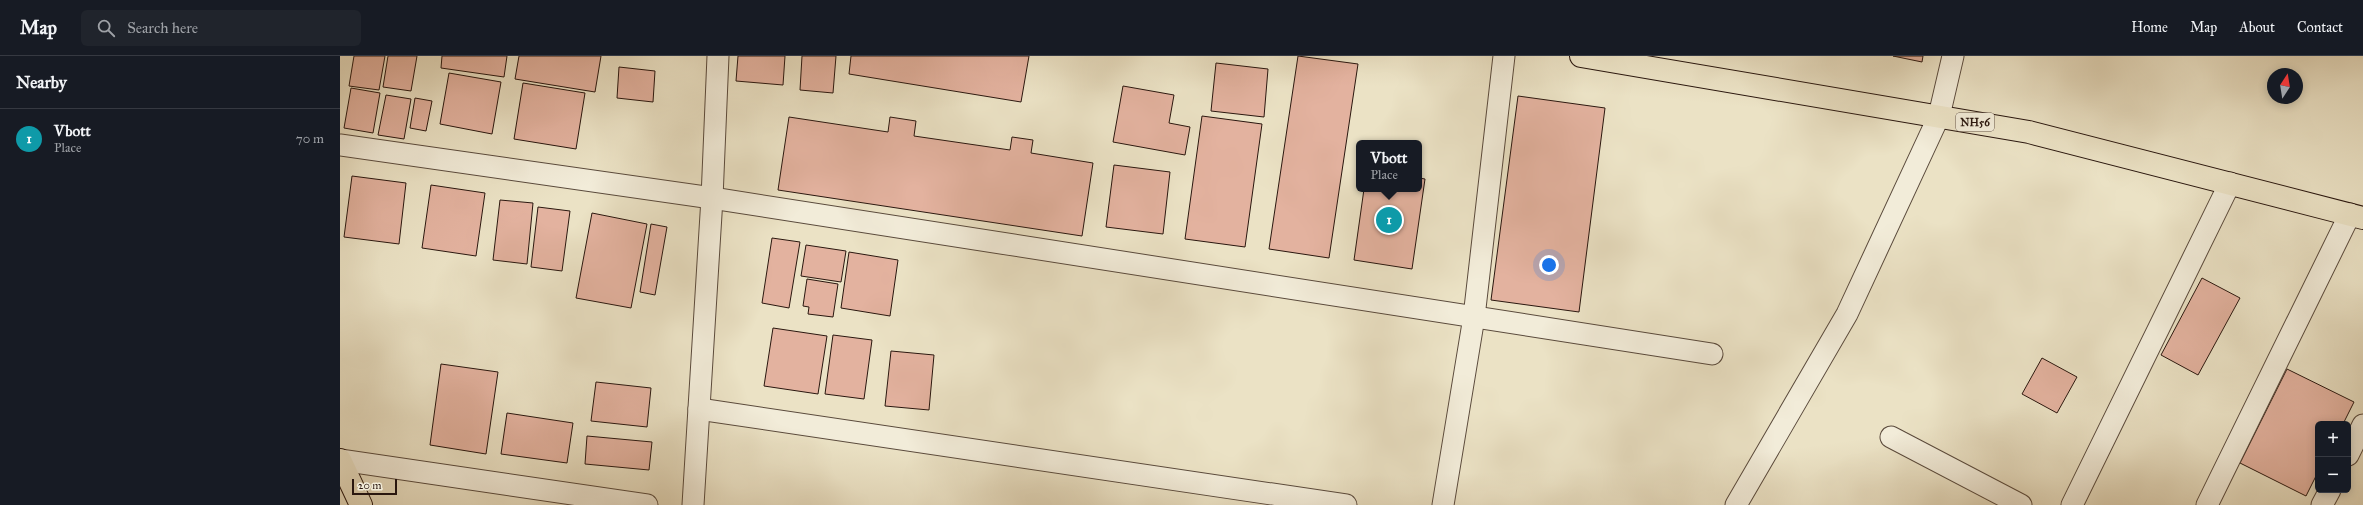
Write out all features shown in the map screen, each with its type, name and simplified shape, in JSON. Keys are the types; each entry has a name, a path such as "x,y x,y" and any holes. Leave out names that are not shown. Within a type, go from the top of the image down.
{"main road":[{"name":"NH56","path":"1581,56 2029,132 2356,216"},
{"path":"340,460 361,505"}],"street":[{"path":"693,505 712,198 718,56"},
{"path":"1443,505 1474,317 1504,56"},
{"path":"1743,503 1848,314 1939,116 1953,56"},
{"path":"340,144 712,198 1712,354"},
{"path":"2072,505 2230,183"},
{"path":"2207,505 2280,360 2356,216"},
{"path":"699,409 1346,505"},
{"path":"2351,449 2363,425"},
{"path":"1891,437 2021,505"},
{"path":"340,460 647,505"},
{"path":"2322,505 2328,493"}],"building":[{"path":"354,56 385,56 379,90 349,86"},
{"path":"388,56 417,56 411,91 383,87"},
{"path":"442,56 507,56 504,77 441,68"},
{"path":"519,56 601,56 595,92 515,79"},
{"path":"738,56 785,56 783,85 736,81"},
{"path":"802,56 836,56 833,93 800,90"},
{"path":"851,56 1029,56 1021,102 849,74"},
{"path":"1298,56 1358,64 1329,258 1269,249"},
{"path":"1893,56 1923,56 1922,62"},
{"path":"1216,63 1268,69 1264,117 1211,111"},
{"path":"619,67 655,71 653,102 617,98"},
{"path":"449,73 501,82 492,134 440,124"},
{"path":"523,83 585,93 576,149 514,139"},
{"path":"1123,86 1174,95 1169,123 1190,127 1185,155 1113,142"},
{"path":"351,88 380,93 373,133 344,128"},
{"path":"386,95 411,99 404,139 378,135"},
{"path":"1518,96 1605,108 1579,312 1491,300"},
{"path":"415,98 432,101 426,131 410,128"},
{"path":"1202,116 1262,124 1245,247 1185,239"},
{"path":"789,117 888,132 890,117 916,121 914,136 1010,150 1012,137 1033,140 1031,153 1093,163 1082,236 778,190"},
{"path":"1114,165 1170,172 1163,234 1106,227"},
{"path":"352,176 406,183 399,244 344,237"},
{"path":"1422,178 1425,179 1412,269 1354,260 1364,192 1422,192"},
{"path":"431,185 485,193 476,256 422,248"},
{"path":"500,200 533,203 527,264 493,260"},
{"path":"538,207 570,211 562,271 531,267"},
{"path":"592,213 647,224 631,308 576,298"},
{"path":"651,224 667,227 655,295 640,292"},
{"path":"772,238 800,242 789,308 762,303"},
{"path":"806,245 846,251 841,282 801,276"},
{"path":"849,252 898,260 890,316 841,308"},
{"path":"2202,278 2240,298 2198,375 2161,355"},
{"path":"807,279 838,284 833,317 808,314 809,307 803,306"},
{"path":"773,328 827,336 818,394 764,386"},
{"path":"833,335 872,340 864,399 825,394"},
{"path":"891,351 934,355 929,410 885,406"},
{"path":"2042,358 2077,377 2057,413 2022,394"},
{"path":"441,364 498,372 486,454 430,445"},
{"path":"2287,369 2354,402 2344,421 2315,421 2315,478 2306,496 2240,463"},
{"path":"596,382 651,388 647,427 591,421"},
{"path":"507,413 573,423 567,463 501,454"},
{"path":"587,436 652,442 649,470 585,464"}],"place":[{"name":"Vbott","path":"1389,220"}]}
